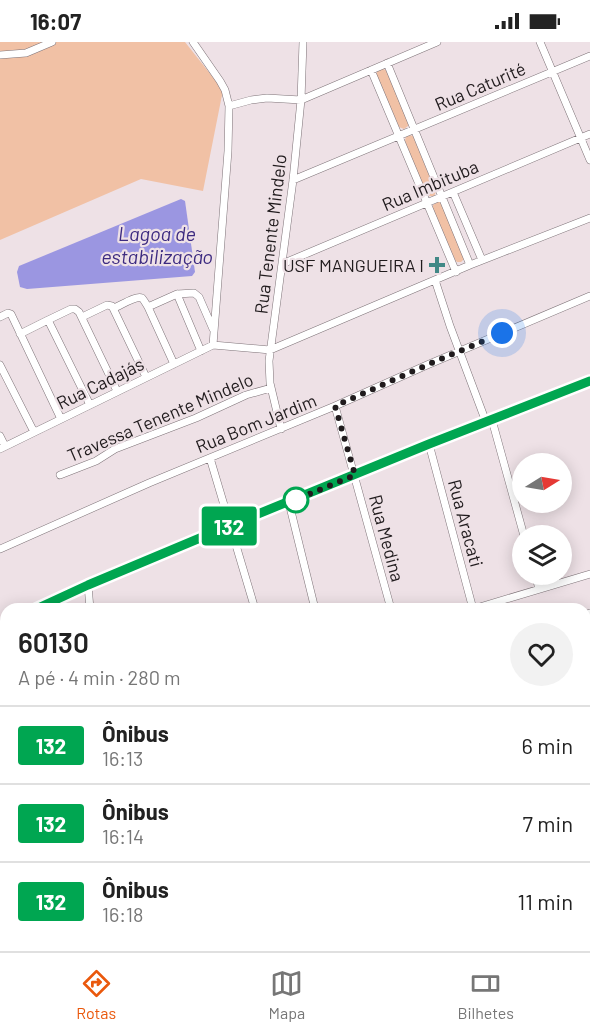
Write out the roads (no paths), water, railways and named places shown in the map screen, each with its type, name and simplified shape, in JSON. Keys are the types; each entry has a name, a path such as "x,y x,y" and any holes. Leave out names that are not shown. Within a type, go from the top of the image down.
{"street":[{"path":"0,55 26,53 52,42"},
{"path":"193,42 220,81 229,106 228,151 213,345 270,350 482,260 590,218"},
{"name":"Rua Tenente Mindelo","path":"281,429 269,376 270,350 293,180 301,100 303,42"},
{"path":"229,106 267,98 301,100 437,42"},
{"path":"540,42 590,160"},
{"name":"Rua Caturité","path":"399,136 590,56"},
{"path":"387,63 470,265"},
{"path":"371,70 456,272"},
{"name":"Rua Imbituba","path":"282,264 590,134"},
{"path":"293,180 399,136"},
{"path":"453,192 482,260"},
{"path":"435,280 460,351 489,421 521,525"},
{"path":"148,307 177,294 191,292 197,295 213,330"},
{"path":"177,294 201,351"},
{"name":"Rua Bom Jardim","path":"0,549 590,296"},
{"path":"82,317 107,305 112,307 138,297 143,299 174,364"},
{"path":"112,307 146,377"},
{"path":"20,334 73,309 77,310 117,391"},
{"path":"0,317 11,314 61,419"},
{"path":"48,320 90,405"},
{"name":"Rua Cadajás","path":"2,448 213,345"},
{"path":"0,364 34,432"},
{"path":"49,603 231,525 590,381"},
{"name":"Travessa Tenente Mindelo","path":"60,475 96,461 115,449 196,418 246,395 271,388"},
{"name":"Rua Medina","path":"335,406 389,603"},
{"path":"0,436 2,448"},
{"name":"Rua Aracati","path":"429,444 471,603"},
{"path":"210,458 253,603"},
{"path":"288,503 313,603"},
{"path":"493,603 590,574"},
{"path":"88,585 90,603"},
{"path":"538,585 539,589"}],"water":[{"name":"Lagoa de estabilização","path":"181,199 185,201 195,272 192,276 27,289 20,287 17,272 19,266"}],"place":[{"name":"USF MANGUEIRA I","path":"437,265"}]}
